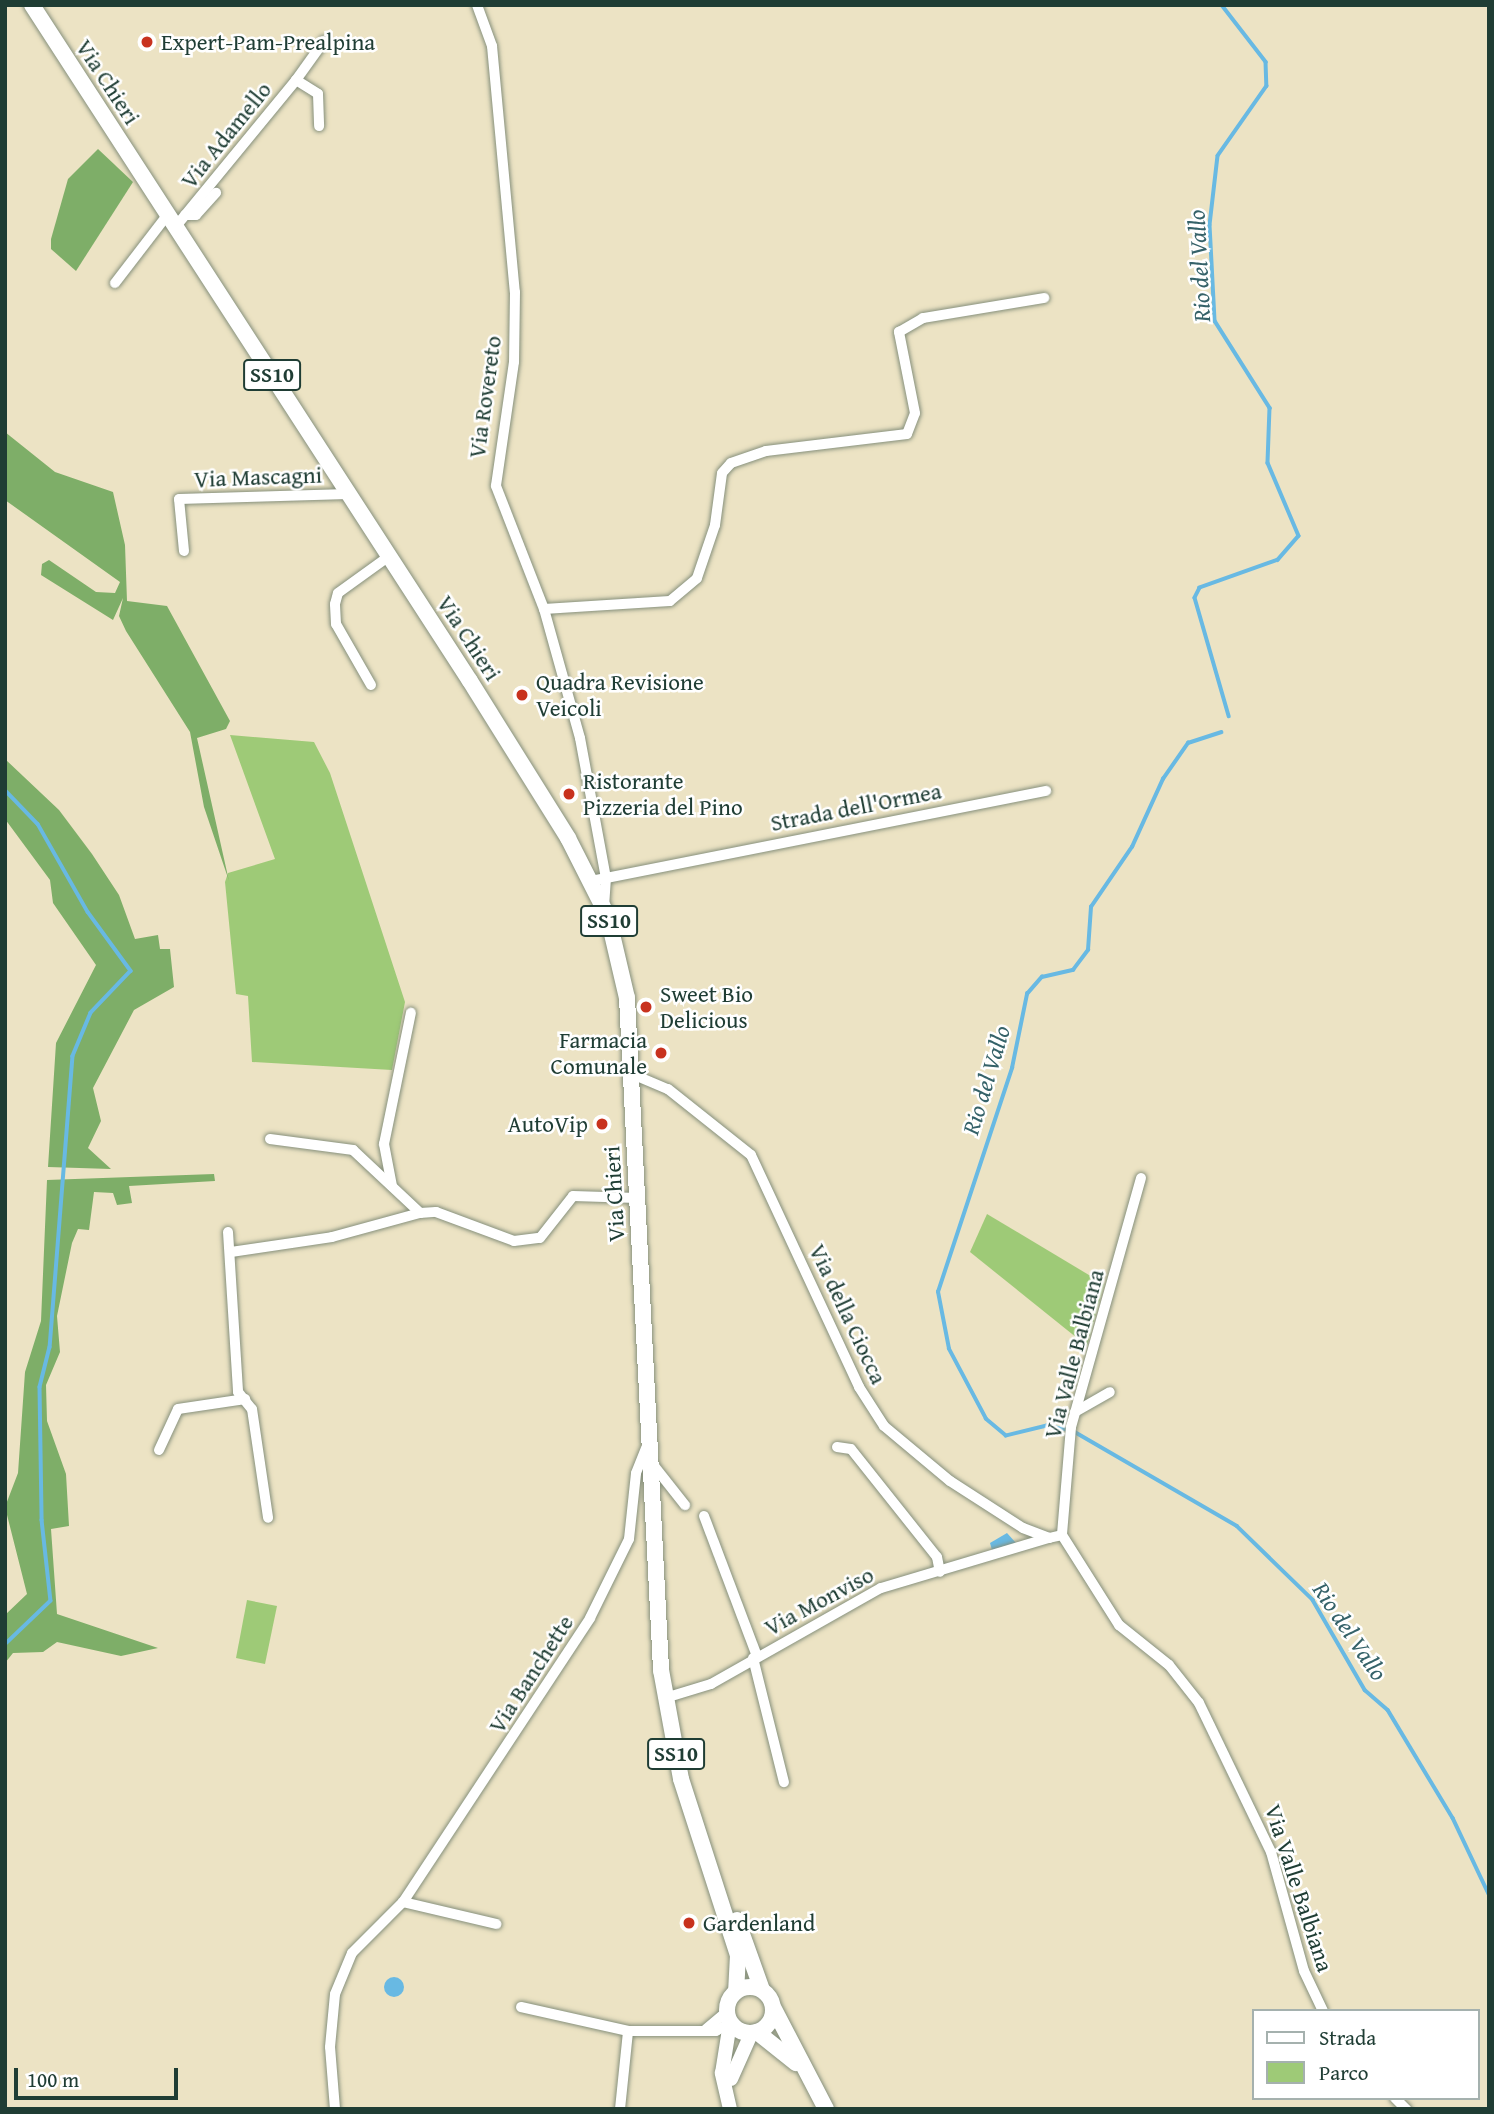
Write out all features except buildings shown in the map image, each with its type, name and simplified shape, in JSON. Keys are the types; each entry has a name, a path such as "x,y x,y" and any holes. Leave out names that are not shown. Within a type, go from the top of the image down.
{"main road":[{"name":"Via Chieri","path":"32,5 152,187 177,218 388,558 599,879 626,998 632,1074 647,1454 665,1698 681,1779 738,1955 736,1991"},
{"name":"Via Chieri","path":"42,5 152,187"},
{"name":"Via Chieri","path":"708,1861 762,1990 808,2075"},
{"path":"731,2109 722,2073 728,2017 736,1991 762,1990"},
{"path":"731,2109 731,2070 754,2033 774,2009"},
{"path":"728,2017 781,2046 808,2075 826,2109"}],"street":[{"name":"Via Rovereto","path":"477,5 492,46 515,292 514,362 494,468 544,609 580,738 599,879"},
{"name":"Via Adamello","path":"177,218 296,80 324,41"},
{"name":"Via Adamello","path":"296,80 318,94 319,126"},
{"name":"Via Adamello","path":"177,218 197,215 216,193"},
{"path":"115,283 177,218"},
{"path":"544,609 670,601 697,578 715,525 722,473 731,463 766,451 907,434 915,413 899,332 923,318 1044,298"},
{"name":"Via Mascagni","path":"184,551 179,499 348,494"},
{"path":"371,685 336,624 335,604 338,593 388,558"},
{"name":"Strada dell'Ormea","path":"599,879 1046,791"},
{"path":"392,1187 384,1144 411,1013"},
{"name":"Via della Ciocca","path":"632,1074 668,1088 751,1155 859,1387 884,1426 950,1481 1049,1538"},
{"path":"270,1139 353,1150 420,1213"},
{"name":"Via Valle Balbiana","path":"1141,1178 1075,1412 1062,1535 1119,1625 1169,1665 1199,1703 1271,1852 1304,1971 1322,2009"},
{"path":"231,1252 332,1237 420,1213 436,1212 514,1241 540,1238 573,1196 637,1198"},
{"path":"228,1232 237,1392 253,1409 268,1518"},
{"path":"1075,1412 1110,1392"},
{"path":"159,1450 178,1409 245,1399"},
{"path":"837,1447 851,1450 937,1557 940,1572"},
{"path":"647,1454 685,1505"},
{"name":"Via Banchette","path":"335,2109 330,2047 335,1994 352,1953 403,1902 590,1618 629,1539 636,1473 647,1454"},
{"name":"Via Monviso","path":"704,1516 755,1657 784,1782"},
{"path":"1049,1538 1062,1535"},
{"name":"Via Monviso","path":"665,1698 711,1684 881,1588 1049,1538"},
{"path":"403,1902 496,1924"},
{"path":"521,2007 628,2031 723,2030 728,2017"},
{"path":"620,2109 628,2031"}],"green space":[{"path":"98,149 133,182 76,271 51,249 51,239 68,179"},
{"path":"5,432 55,472 113,492 125,545 127,601 167,606 230,721 226,729 197,738 229,881 204,807 190,732 126,631 119,616 123,598 113,620 41,575 42,564 49,560 96,592 115,593 120,582 5,500"},
{"path":"230,735 314,742 330,773 405,1002 392,1070 252,1062 248,996 236,994 225,882 228,873 275,859"},
{"path":"5,759 59,810 92,854 119,895 135,939 158,935 160,949 170,949 174,987 134,1010 93,1088 101,1121 88,1148 111,1169 48,1167 56,1043 96,965 53,903 50,880 5,819"},
{"path":"214,1174 215,1181 129,1186 132,1203 117,1205 113,1193 94,1192 89,1230 78,1229 72,1243 57,1316 60,1352 46,1385 47,1421 66,1474 69,1526 51,1529 57,1614 158,1648 121,1656 57,1642 43,1652 13,1653 5,1663 5,1615 27,1594 5,1507 18,1473 25,1372 41,1321 47,1180"},
{"path":"987,1214 1104,1284 1087,1346 970,1252"},
{"path":"247,1600 277,1606 265,1664 236,1658"}],"water":[{"path":"1007,1533 1016,1543 992,1550 990,1543"},
{"path":"394,1977 401,1980 404,1987 401,1994 394,1997 387,1994 384,1987 387,1980"}],"waterway":[{"name":"Rio del Vallo","path":"1222,5 1266,62 1267,86 1218,156 1210,225 1215,321 1270,408 1268,463 1299,536 1278,560 1200,588 1195,598 1229,716"},
{"name":"Rio del Vallo","path":"1067,1430 1047,1426 1006,1436 986,1419 949,1349 938,1292 1012,1068 1027,994 1042,977 1073,970 1088,950 1091,907 1132,847 1163,779 1188,743 1221,732"},
{"path":"5,790 38,824 88,912 131,971 91,1013 73,1056 50,1347 40,1387 42,1520 51,1601 5,1645"},
{"name":"Rio del Vallo","path":"1075,1432 1237,1526 1313,1600 1365,1690 1388,1710 1453,1818 1489,1894"}],"place":[{"name":"Expert-Pam-Prealpina","path":"147,42"},
{"name":"Quadra Revisione Veicoli","path":"522,695"},
{"name":"Ristorante Pizzeria del Pino","path":"569,794"},
{"name":"Sweet Bio Delicious","path":"646,1007"},
{"name":"Farmacia Comunale","path":"661,1053"},
{"name":"AutoVip","path":"602,1124"},
{"name":"Gardenland","path":"689,1923"}]}
